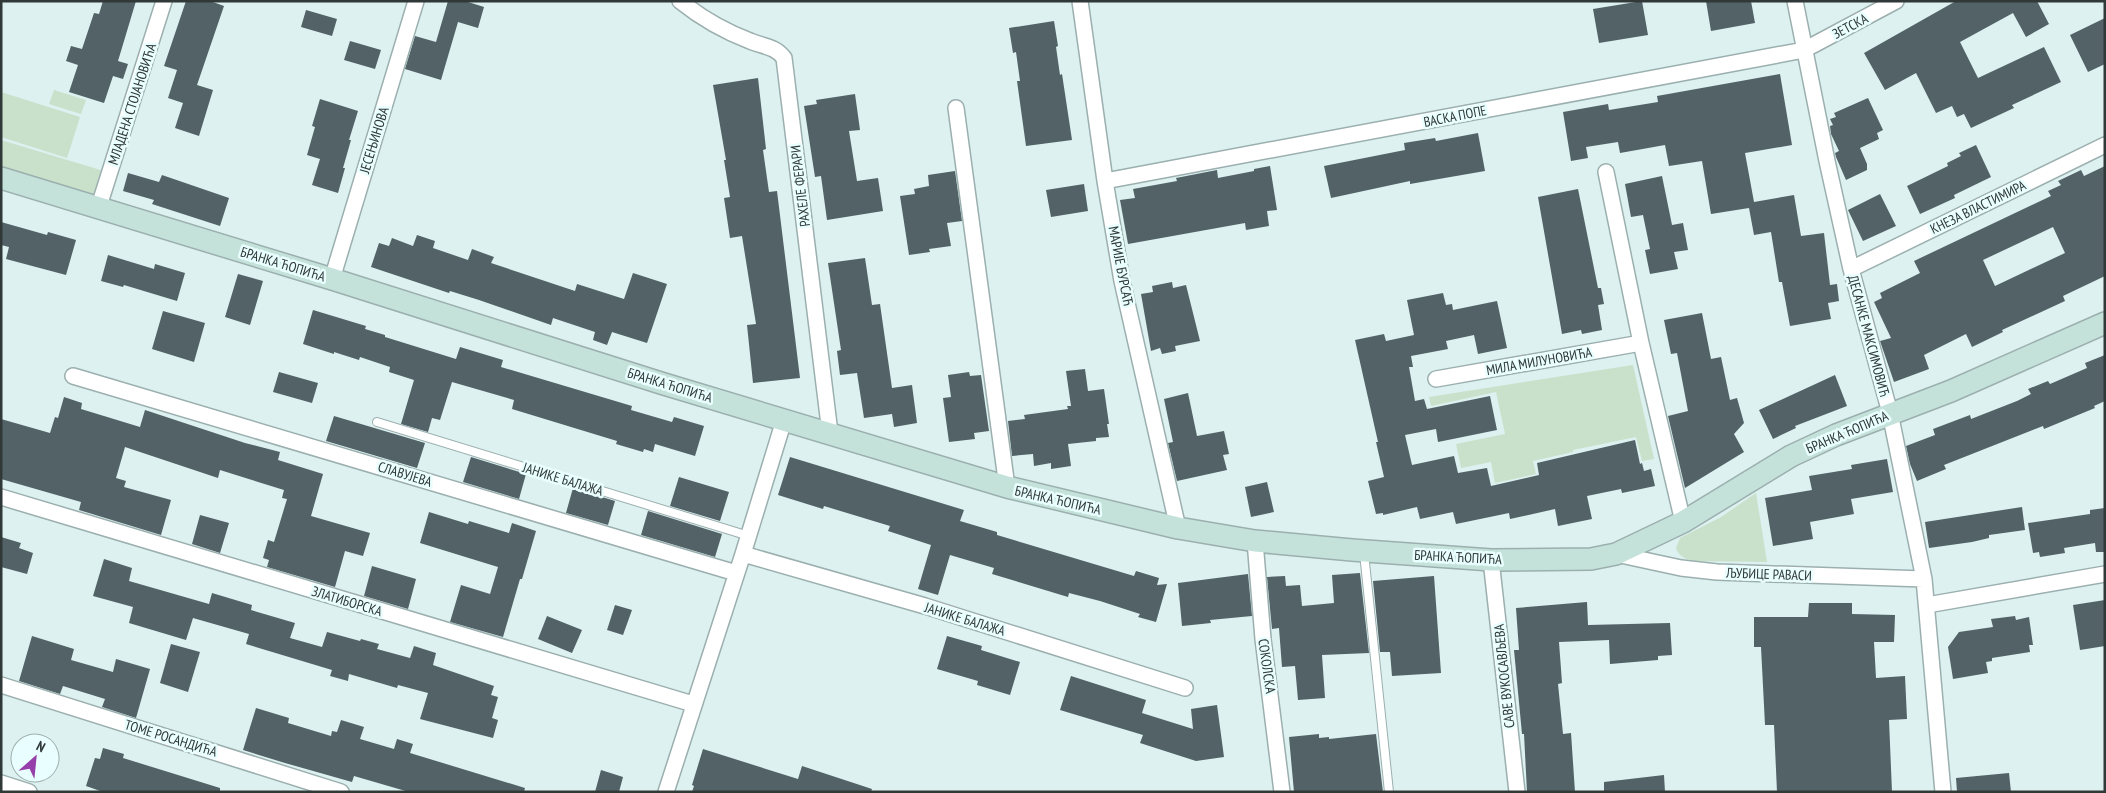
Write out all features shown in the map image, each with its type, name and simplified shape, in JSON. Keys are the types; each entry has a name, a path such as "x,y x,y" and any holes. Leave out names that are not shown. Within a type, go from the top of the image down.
{"street":[{"name":"МЛАДЕНА СТОЈАНОВИЋА","path":"99,206 164,1"},
{"name":"ЈЕСЕЊИНОВА","path":"332,279 416,1"},
{"name":"РАХЕЛЕ ФЕРАРИ","path":"680,1 693,12 750,42 778,50 784,58 830,433"},
{"name":"МАРИЈЕ БУРСАЋ","path":"1080,1 1105,181 1122,280 1178,528"},
{"name":"ДЕСАНКЕ МАКСИМОВИЋ","path":"1795,1 1851,269 1890,413 1924,579 1943,792"},
{"name":"ЗЕТСКА","path":"1804,50 1896,1"},
{"name":"ВАСКА ПОПЕ","path":"1105,181 1804,50"},
{"path":"956,108 1007,487"},
{"name":"КНЕЗА ВЛАСТИМИРА","path":"1851,269 2105,145"},
{"path":"1606,172 1641,343 1683,522"},
{"name":"БРАНКА ЋОПИЋА","path":"1,178 99,206 784,420 1007,487 1178,528 1255,540 1364,551 1491,560 1592,559 1616,554 1683,522 1791,456 1890,413 1951,391 2105,323"},
{"name":"МИЛА МИЛУНОВИЋА","path":"1436,379 1641,343"},
{"name":"СЛАВУЈЕВА","path":"73,376 736,573"},
{"path":"666,792 749,536 784,420"},
{"name":"ЗЛАТИБОРСКА","path":"1,497 694,704"},
{"name":"СОКОЛСКА","path":"1255,540 1263,639 1282,792"},
{"name":"ЈАНИКЕ БАЛАЖА","path":"743,554 924,606 1185,688"},
{"name":"ЉУБИЦЕ РАВАСИ","path":"1616,554 1681,568 1717,572 1924,579"},
{"name":"САВЕ ВУКОСАВЉЕВА","path":"1491,560 1517,792"},
{"path":"1927,605 2105,574"},
{"name":"ТОМЕ РОСАНДИЋА","path":"1,685 341,792"},
{"path":"1,783 28,792"}],"lane":[{"name":"ЈАНИКЕ БАЛАЖА","path":"377,422 749,536"},
{"path":"1364,551 1389,792"}],"green space":[{"path":"54,90 86,100 81,114 49,104"},
{"path":"1,92 80,117 67,158 1,137"},
{"path":"1,140 104,171 96,197 1,169"},
{"path":"1633,365 1654,459 1642,461 1636,437 1573,450 1573,452 1533,461 1536,474 1495,483 1491,462 1461,468 1456,444 1505,434 1496,392 1431,406 1429,397"},
{"path":"1756,493 1767,562 1695,561 1679,554 1676,548 1680,538 1721,517"}],"building":[{"path":"103,1 136,1 118,61 128,64 123,79 113,76 104,103 69,92 78,65 66,61 71,46 82,49 94,13 99,14"},
{"path":"186,1 210,1 224,6 197,85 213,90 199,136 175,128 183,103 168,98 177,70 164,66"},
{"path":"448,1 465,1 484,7 478,28 458,22 441,80 405,69 415,36 436,42"},
{"path":"1642,1 1648,35 1599,43 1593,9"},
{"path":"1706,1 1751,1 1755,23 1711,31"},
{"path":"1956,1 2037,1 2049,24 2026,37 2013,13 1960,42 1978,78 2044,47 2061,82 2012,105 2014,108 1971,128 1964,114 1957,117 1952,106 1936,113 1916,73 1885,90 1864,53"},
{"path":"306,10 337,19 332,36 301,27"},
{"path":"2105,18 2105,64 2088,72 2070,35"},
{"path":"1054,21 1060,75 1062,74 1072,140 1026,146 1017,81 1020,81 1016,52 1013,53 1009,28"},
{"path":"350,41 381,50 375,69 344,60"},
{"path":"1780,74 1792,145 1745,153 1754,202 1794,195 1801,236 1824,233 1830,285 1837,284 1839,301 1828,303 1831,319 1790,326 1782,282 1779,282 1771,232 1754,235 1749,208 1711,214 1702,161 1669,166 1665,145 1620,153 1618,142 1586,147 1588,158 1571,161 1563,112 1608,104 1609,110 1658,102 1657,96"},
{"path":"758,78 766,149 763,150 769,192 777,191 800,378 753,383 747,325 756,324 742,236 730,238 724,198 730,197 724,160 726,160 713,85"},
{"path":"855,94 860,130 849,131 857,181 878,178 883,211 827,220 821,176 815,177 804,106 817,104 816,100"},
{"path":"1868,98 1883,130 1877,133 1879,139 1860,148 1867,164 1867,170 1846,180 1836,157 1835,153 1839,151 1831,134 1830,126 1833,125 1830,119 1836,117 1834,113"},
{"path":"320,99 358,111 349,140 351,140 338,193 312,185 320,159 307,155 315,127 312,126"},
{"path":"1478,133 1485,171 1410,184 1410,181 1331,198 1324,166 1405,150 1404,143 1435,138 1436,141"},
{"path":"1976,145 1991,177 1954,195 1955,198 1920,214 1907,186 1948,166 1947,163 1961,156 1959,153"},
{"path":"1270,166 1277,210 1267,211 1269,226 1246,230 1245,223 1128,244 1120,200 1135,198 1133,189 1177,181 1176,178 1217,170 1218,178"},
{"path":"2105,166 2105,276 2063,296 2065,301 2002,330 2003,332 1972,347 1966,334 1924,355 1929,369 1894,382 1880,341 1891,338 1874,302 1882,298 1880,293 1920,273 1914,261 2051,196 2048,191 2061,185 2058,181 2081,170 2084,176","holes":["2053,227 2065,253 1995,286 1983,260"]},
{"path":"955,171 962,221 947,223 951,246 929,249 930,252 909,255 900,196 915,194 914,189 929,186 928,175"},
{"path":"128,173 159,182 162,175 229,198 220,226 152,204 154,200 123,191"},
{"path":"1662,176 1672,225 1683,223 1688,250 1674,252 1678,269 1650,274 1645,250 1650,249 1643,215 1631,217 1625,184"},
{"path":"1084,184 1088,211 1051,217 1046,190"},
{"path":"1578,189 1598,288 1601,288 1604,304 1598,305 1602,330 1582,334 1581,330 1562,334 1538,197"},
{"path":"1880,194 1896,226 1863,241 1848,210"},
{"path":"1,222 47,235 48,232 76,240 66,275 6,259 9,247 1,245"},
{"path":"417,235 435,241 433,248 468,260 472,249 494,257 491,263 575,291 577,284 624,299 633,273 667,284 647,343 612,332 607,345 593,340 595,332 553,318 551,325 479,300 450,291 449,293 371,267 379,243 389,246 392,238 413,246"},
{"path":"108,255 154,269 155,264 185,273 177,301 124,285 123,287 101,281"},
{"path":"865,258 872,305 880,304 892,388 912,385 917,423 894,427 892,414 864,418 857,373 840,375 837,351 841,350 828,263"},
{"path":"238,274 263,281 250,325 225,317"},
{"path":"1172,282 1173,288 1186,285 1200,341 1175,346 1176,351 1162,354 1160,348 1151,351 1141,294 1153,292 1152,286"},
{"path":"1443,293 1446,305 1452,304 1453,310 1497,301 1507,348 1478,354 1474,335 1446,341 1448,349 1411,356 1413,367 1409,367 1415,401 1424,399 1427,409 1490,396 1497,430 1438,442 1436,429 1405,435 1412,465 1454,456 1458,473 1487,468 1491,486 1539,475 1537,463 1635,440 1640,464 1642,463 1644,471 1651,469 1655,486 1622,493 1621,489 1587,496 1592,519 1558,526 1555,509 1510,519 1509,513 1456,524 1453,512 1420,519 1417,507 1383,515 1383,513 1376,514 1368,481 1384,477 1355,340 1384,334 1386,341 1414,335 1407,300"},
{"path":"313,310 366,326 365,329 385,335 385,337 456,359 460,347 503,360 501,367 632,406 631,410 672,422 674,417 704,426 695,456 655,444 653,452 644,449 643,452 616,444 617,441 512,409 514,400 452,382 440,420 432,418 428,432 401,424 414,380 389,372 390,367 360,357 359,360 303,344"},
{"path":"163,311 205,323 194,362 152,349"},
{"path":"1702,313 1711,359 1721,357 1730,400 1737,398 1744,423 1734,434 1744,452 1685,488 1668,416 1688,411 1677,353 1671,354 1664,320"},
{"path":"2105,355 2105,401 2094,406 2095,408 2044,429 2043,426 1944,465 1946,469 1917,481 1910,464 1906,446 1935,435 1933,429 1970,415 1971,419 2017,401 2031,394 2028,389 2048,381 2050,384 2087,368 2085,363"},
{"path":"1085,369 1088,391 1104,389 1109,437 1096,438 1096,441 1068,444 1071,466 1051,469 1051,463 1034,466 1033,454 1012,456 1008,421 1025,419 1024,415 1068,409 1067,406 1071,406 1066,371"},
{"path":"279,372 318,383 312,403 273,392"},
{"path":"969,372 970,376 981,375 989,431 974,433 975,439 949,442 943,398 951,397 948,375"},
{"path":"1835,375 1847,406 1795,426 1796,428 1773,439 1759,410"},
{"path":"1188,393 1197,436 1224,431 1229,454 1223,455 1227,470 1177,481 1168,443 1173,442 1164,399"},
{"path":"64,397 82,403 81,409 140,427 145,410 245,443 280,452 278,460 323,474 311,516 370,533 363,556 345,551 335,587 267,567 269,560 263,558 268,540 274,542 287,499 282,498 284,490 220,470 218,478 125,447 116,478 126,481 124,487 171,500 161,535 79,510 81,502 1,479 1,419 50,433 55,417 58,418"},
{"path":"334,416 425,443 417,468 326,441"},
{"path":"471,457 526,474 519,499 463,482"},
{"path":"790,457 964,510 960,521 997,532 997,535 1134,576 1136,571 1159,578 1157,585 1167,584 1156,622 1138,617 1140,614 1100,601 1069,593 1068,597 992,574 994,568 950,555 938,595 918,589 931,545 888,531 890,526 824,506 823,509 778,495"},
{"path":"1887,459 1893,492 1851,499 1854,514 1810,522 1813,539 1773,546 1765,498 1812,490 1809,476 1852,469 1851,465"},
{"path":"679,477 729,492 720,521 670,506"},
{"path":"1267,482 1274,512 1251,517 1245,487"},
{"path":"573,488 615,501 608,525 566,513"},
{"path":"2022,507 2025,530 1989,535 1989,538 1972,542 1929,548 1925,522"},
{"path":"2105,508 2105,552 2096,552 2095,543 2064,548 2065,553 2040,557 2039,552 2033,553 2028,523 2090,514 2090,510"},
{"path":"648,511 722,534 715,557 641,535"},
{"path":"429,512 468,524 469,521 509,533 512,523 536,531 503,637 450,622 461,585 490,594 498,567 420,543"},
{"path":"200,515 229,523 220,553 192,544"},
{"path":"1,537 21,543 19,548 33,553 27,574 1,567"},
{"path":"104,559 132,568 129,581 209,604 212,593 252,605 251,610 295,623 290,638 322,647 327,632 379,644 377,649 410,658 414,646 436,653 433,665 494,686 491,695 498,697 492,718 498,720 493,738 420,719 428,693 398,685 397,688 349,674 348,681 330,676 332,670 246,644 249,634 193,618 186,640 129,623 133,607 93,596"},
{"path":"372,566 416,579 408,609 364,596"},
{"path":"1360,573 1369,653 1322,655 1325,698 1298,700 1295,666 1282,667 1279,628 1272,629 1267,577 1285,576 1286,586 1300,585 1302,606 1334,603 1332,575"},
{"path":"1248,574 1252,616 1210,620 1211,623 1182,626 1178,583"},
{"path":"1434,576 1441,673 1392,676 1390,652 1380,652 1373,581"},
{"path":"2105,600 2105,646 2080,650 2073,605"},
{"path":"1587,602 1588,625 1670,623 1672,655 1658,656 1658,660 1610,664 1609,640 1559,642 1562,683 1558,684 1563,734 1571,733 1575,792 1527,792 1524,734 1522,734 1514,650 1519,650 1516,608"},
{"path":"1809,603 1852,603 1852,614 1895,615 1894,642 1874,642 1876,678 1905,676 1907,719 1889,720 1892,792 1777,792 1774,725 1765,725 1761,647 1754,647 1754,617 1808,617"},
{"path":"615,605 632,610 623,635 607,630"},
{"path":"547,616 582,630 572,653 538,639"},
{"path":"2015,616 2016,620 2029,617 2033,645 2029,645 2030,652 1992,658 1992,661 1986,662 1988,673 1953,679 1948,647 1959,632 1993,627 1991,619"},
{"path":"32,636 74,649 71,660 113,672 116,659 150,669 136,718 102,707 105,699 63,686 60,694 19,681"},
{"path":"947,636 982,646 981,650 1020,662 1010,695 977,685 978,681 937,669"},
{"path":"171,644 200,652 188,692 160,683"},
{"path":"1071,676 1146,700 1142,713 1193,729 1191,709 1217,705 1224,757 1196,761 1140,743 1143,735 1060,710"},
{"path":"256,708 289,718 288,723 331,736 332,731 337,732 341,720 364,727 360,739 394,749 397,739 413,744 410,753 525,788 524,792 409,792 354,776 352,782 243,750"},
{"path":"1319,734 1319,738 1329,737 1329,739 1376,734 1383,792 1294,792 1289,737"},
{"path":"103,748 124,754 123,758 220,788 220,792 103,792 86,786 95,758 100,759"},
{"path":"703,749 798,779 802,766 872,789 871,792 692,792 694,786 692,785"},
{"path":"601,770 623,777 619,792 595,792"},
{"path":"2009,773 2011,792 1957,792 1956,778"},
{"path":"1664,775 1665,792 1604,792 1604,782"}]}
